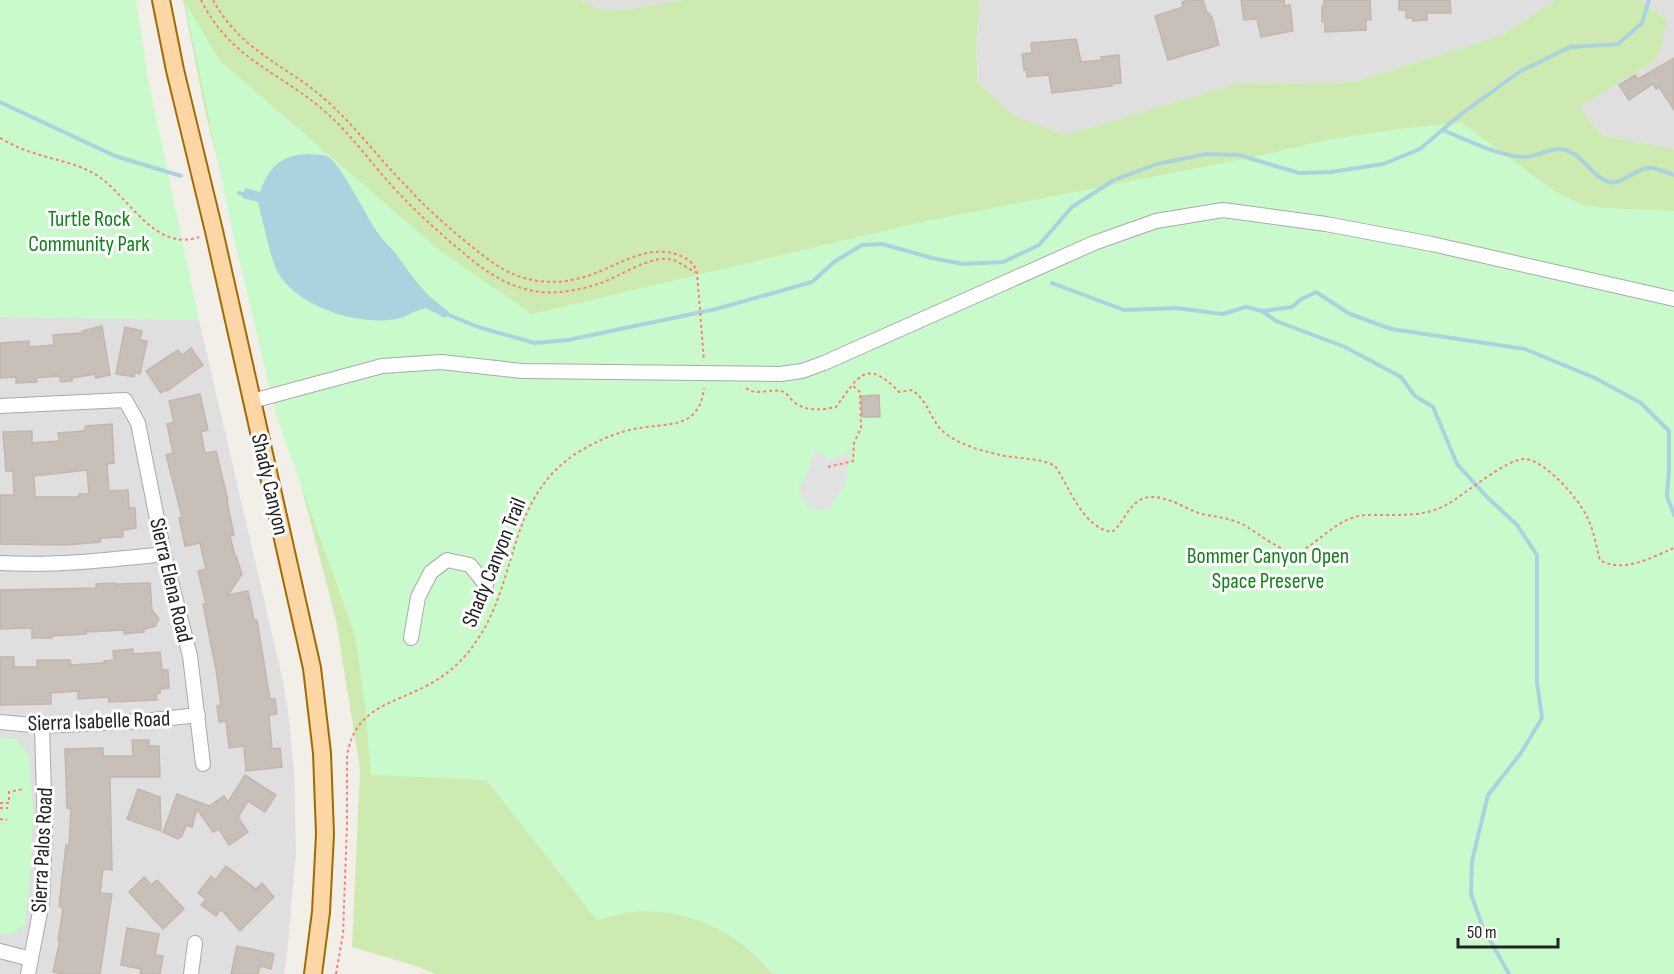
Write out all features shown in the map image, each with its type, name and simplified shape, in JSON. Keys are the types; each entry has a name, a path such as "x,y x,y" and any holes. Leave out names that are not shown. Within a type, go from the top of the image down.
{"main road":[{"name":"Shady Canyon","path":"161,0 175,70 214,231 303,625 318,710 325,795 325,834 321,912 313,974"}],"street":[{"path":"252,401 382,366 441,362 522,372 780,374 802,370 863,346 1094,243 1156,221 1223,210 1326,224 1432,244 1674,299"},
{"name":"Sierra Elena Road","path":"0,405 124,400 138,423 164,554 190,656 203,764"},
{"path":"0,563 58,563 164,554"},
{"path":"411,638 418,597 431,572 447,560 470,566 486,585"},
{"name":"Sierra Isabelle Road","path":"0,722 42,726 144,721 198,715"},
{"name":"Sierra Palos Road","path":"28,974 42,902 45,832 42,726"},
{"path":"191,974 195,943"},
{"path":"0,951 31,959"}],"path":[{"path":"201,0 230,42 251,61 321,108 353,139 418,213 468,257 498,278 524,288 556,292 600,283 660,259 672,259 697,274"},
{"path":"213,0 230,26 246,43 325,99 352,124 433,213 503,270 532,280 561,282 584,277 639,255 661,250 687,259 697,274 703,341"},
{"path":"0,138 31,153 91,171 117,191 146,222 160,233 180,241 190,240 214,231"},
{"path":"741,383 749,391 784,392 801,406 823,410 836,407 857,378 865,373 873,373 889,381 899,392 912,390 922,397 938,427 949,436 970,447 1047,462 1055,466 1086,517 1102,531 1112,532 1134,504 1143,498 1154,498 1180,504 1200,513 1235,521 1259,533 1280,548 1298,553 1330,529 1354,517 1365,514 1427,514 1465,494 1514,461 1525,459 1544,468 1579,503 1590,523 1600,560 1610,566 1625,565 1674,548"},
{"name":"Shady Canyon Trail","path":"336,974 343,933 347,756 349,745 359,724 377,708 442,676 456,666 475,644 495,605 519,528 538,491 550,477 575,454 603,438 634,429 672,425 690,417 702,399 705,380"},
{"path":"828,467 853,461 854,443 861,423 860,392 852,386"},
{"path":"0,803 9,803 9,792 23,789"},
{"path":"0,808 8,808"},
{"path":"0,819 7,820"}],"shaded area":[{"path":"582,0 683,0 623,10 604,10"},
{"path":"980,0 1556,0 1500,36 1354,82 1236,84 1066,135 1014,116 978,83 976,46"},
{"path":"1639,0 1674,0 1674,149 1602,135 1578,107 1655,61 1667,20"},
{"path":"0,317 199,320 283,681 288,712 294,768 296,852 284,974 0,974"},
{"path":"814,450 830,460 851,451 844,486 828,510 808,507 798,488 808,473"}],"green space":[{"name":"Turtle Rock Community Park","path":"0,0 136,0 149,84 199,320 0,317"},
{"name":"Bommer Canyon Open Space Preserve","path":"183,0 582,0 604,10 623,10 683,0 980,0 976,46 978,83 1014,116 1066,135 1236,84 1354,82 1500,36 1556,0 1639,0 1667,20 1663,43 1655,61 1579,107 1602,135 1674,149 1674,974 435,974 352,947 360,769 336,621 206,115"},
{"name":"Bommer Canyon Open Space Preserve","path":"185,3 220,61 439,250 532,314 926,221 1254,157 1322,141 1396,129 1462,123 1556,192 1582,205 1674,211 1674,974 772,974 758,958 725,933 686,917 645,911 624,913 597,920 486,780 371,775 365,705 355,635 276,415 233,234"},
{"path":"0,738 16,739 29,755 33,812 25,925 11,934 0,934"}],"water":[{"path":"308,154 325,155 333,161 380,236 420,285 449,312 445,318 426,308 396,319 364,320 314,304 287,285 278,273 269,249 258,202 242,198 245,188 260,192 272,169 283,160"}],"building":[{"path":"1203,0 1207,13 1212,17 1219,45 1168,60 1155,16 1183,7 1182,2"},
{"path":"1241,0 1284,0 1285,6 1290,5 1293,31 1261,37 1257,19 1244,20"},
{"path":"1324,0 1370,0 1371,20 1366,20 1366,30 1325,32 1325,22 1322,22"},
{"path":"1399,0 1450,0 1451,13 1427,13 1427,20 1413,21 1413,18 1406,18 1406,10 1399,10"},
{"path":"1076,39 1081,62 1102,60 1101,57 1119,55 1121,83 1052,93 1049,75 1027,77 1022,54 1032,53 1031,43"},
{"path":"1674,58 1674,110 1659,87 1656,89 1653,84 1629,100 1619,85 1635,75 1638,79"},
{"path":"102,326 110,375 96,378 95,374 61,382 59,376 36,378 37,382 16,383 16,377 0,378 0,343 29,341 29,347 54,345 53,335 82,333 82,331"},
{"path":"125,327 142,331 140,340 147,341 140,374 135,372 134,377 116,374"},
{"path":"191,348 203,365 161,393 146,371 178,350 182,355"},
{"path":"200,394 208,430 201,432 205,453 216,451 234,535 230,536 242,574 228,595 248,591 254,620 257,620 270,699 275,699 277,714 269,715 272,749 280,748 282,767 246,771 244,746 229,748 226,721 219,722 217,706 221,705 203,604 206,604 198,571 206,569 200,543 185,546 179,518 182,517 166,455 173,453 167,424 174,422 169,401"},
{"path":"879,395 880,417 862,417 861,396"},
{"path":"112,424 114,463 107,464 109,491 128,490 129,508 135,508 136,528 123,530 123,537 101,538 100,542 65,545 0,544 0,495 14,495 13,471 6,471 3,432 32,431 32,443 59,441 58,433 84,431 86,426","holes":["87,470 89,494 79,494 79,497 35,497 34,476"]},
{"path":"150,583 152,610 159,619 155,626 144,629 144,632 124,634 124,630 86,632 86,634 52,636 52,638 32,638 32,629 28,628 0,629 0,590 96,588 96,584"},
{"path":"133,649 133,654 160,652 162,670 168,670 169,688 161,689 160,693 156,694 157,700 109,702 108,697 78,699 78,691 51,693 51,704 0,705 0,657 14,657 14,667 37,667 37,660 70,660 71,665 104,663 104,661 114,660 113,651"},
{"path":"132,740 149,740 149,746 159,746 160,777 111,777 110,779 112,870 103,869 100,893 112,894 100,974 53,972 60,940 58,940 63,909 59,906 66,845 69,846 71,809 67,808 65,749 103,748 103,756 133,756"},
{"path":"245,775 276,795 265,812 248,801 238,817 248,832 229,845 219,829 213,832 197,809 192,827 186,825 182,836 178,839 163,832 177,794 209,806 224,796 228,802"},
{"path":"138,789 160,797 161,831 127,819"},
{"path":"226,866 256,889 262,883 274,897 240,931 221,909 216,916 201,905 206,899 198,893 211,876 215,880"},
{"path":"144,877 151,885 157,880 184,909 163,929 129,892"},
{"path":"127,928 159,934 155,955 163,956 160,974 140,974 141,969 121,965"},
{"path":"237,946 274,954 271,969 260,966 258,974 231,974"}],"waterway":[{"path":"444,313 478,327 535,343 568,340 716,309 812,282 834,262 862,245 882,244 963,264 1003,262 1039,245 1072,207 1114,180 1157,164 1207,154 1239,155 1299,173 1331,172 1383,164 1420,149 1460,115 1519,72 1570,47 1618,44 1642,23 1649,0"},
{"path":"0,102 115,156 181,176"},
{"path":"1442,130 1494,151 1515,156 1530,157 1556,149 1569,151 1597,176 1610,182 1619,181 1648,168 1674,175"},
{"path":"239,193 248,195"},
{"path":"1052,283 1124,310 1176,308 1223,314 1246,307 1262,311 1276,321 1345,347 1401,377 1415,396 1433,407 1457,464 1517,525 1537,555 1537,682 1542,718 1521,753 1488,795 1472,861 1471,894 1483,928 1509,974"},
{"path":"1263,311 1292,307 1316,292 1350,314 1391,329 1525,349 1595,378 1641,403 1669,431 1667,496 1674,515"}]}
